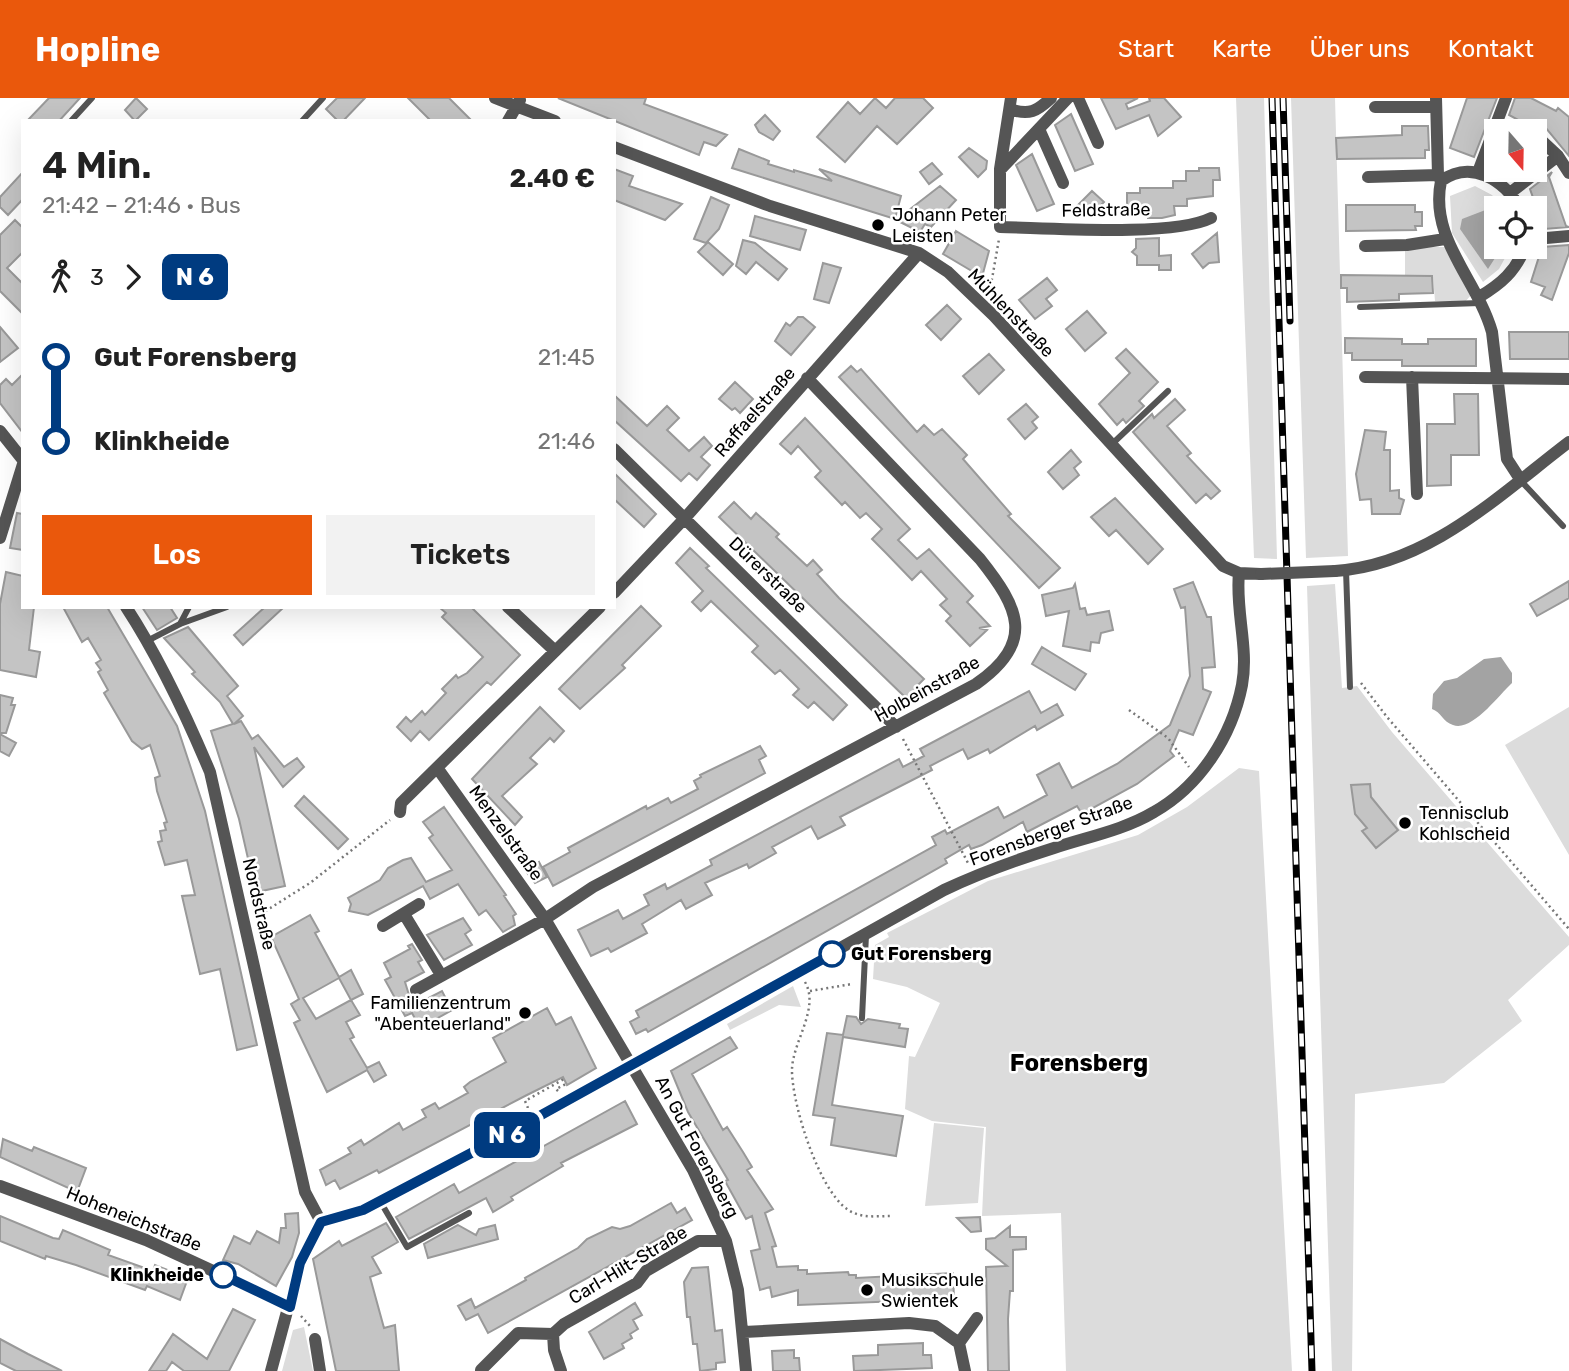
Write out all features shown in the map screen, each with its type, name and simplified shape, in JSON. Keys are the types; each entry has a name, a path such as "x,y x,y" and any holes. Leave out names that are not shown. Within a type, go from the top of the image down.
{"street":[{"path":"495,98 519,102 551,119"},
{"path":"1011,104 1023,114 1037,111 1051,98"},
{"path":"1000,169 1068,98"},
{"path":"1078,98 1098,143"},
{"path":"1478,172 1506,98"},
{"path":"509,119 519,102"},
{"path":"1375,107 1435,103 1439,206 1445,239 1480,300 1492,332 1507,459 1520,479"},
{"path":"1000,227 1000,169 1011,104"},
{"name":"Feldstraße","path":"1039,128 1063,183"},
{"path":"1547,146 1558,156 1569,173"},
{"name":"Mühlenstraße","path":"616,148 770,206 919,253 948,272 980,303 1205,549 1223,566 1239,573"},
{"path":"1510,193 1558,156"},
{"path":"1368,177 1440,178 1460,171 1478,172 1491,177 1512,196"},
{"name":"Feldstraße","path":"1000,227 1133,228 1198,225 1212,219"},
{"path":"1547,238 1569,236"},
{"path":"1365,246 1407,245 1445,239"},
{"name":"Raffaelstraße","path":"616,591 685,518 919,253"},
{"path":"1480,300 1512,271 1518,259"},
{"path":"1365,377 1569,379"},
{"path":"1412,377 1417,495"},
{"name":"Holbeinstraße","path":"545,919 593,887 896,727 996,670 1014,638 1016,622 1012,604 981,559 807,378"},
{"path":"0,431 21,459"},
{"path":"1239,573 1341,571 1390,560 1425,546 1463,524 1569,442"},
{"name":"Dürerstraße","path":"616,451 896,727"},
{"path":"0,538 21,469"},
{"name":"Forensberger Straße","path":"321,1222 351,1214 380,1201 535,1120 975,876 1154,813 1179,796 1197,778 1223,740 1238,707 1243,681 1239,573"},
{"name":"Nordstraße","path":"126,609 148,642 183,708 210,772 305,1192 321,1222"},
{"path":"510,609 554,650"},
{"path":"400,812 401,803 598,609"},
{"name":"Menzelstraße","path":"438,769 545,919 633,1065"},
{"path":"383,926 419,904"},
{"path":"404,914 441,975"},
{"path":"416,990 545,919"},
{"name":"An Gut Forensberg","path":"633,1065 693,1170 726,1241 744,1332 747,1371"},
{"name":"Hoheneichstraße","path":"1,1188 146,1240 290,1307"},
{"path":"271,1371 300,1263 321,1222"},
{"name":"Carl-Hilt-Straße","path":"553,1334 564,1324 637,1283 646,1271 698,1241 726,1241"},
{"path":"959,1343 977,1318"},
{"path":"744,1332 909,1323 935,1326 959,1343 965,1371"},
{"path":"481,1370 518,1333 553,1334 554,1350 561,1371"},
{"path":"315,1339 320,1371"}],"lane":[{"path":"73,119 92,98"},
{"path":"304,119 323,98"},
{"path":"1360,307 1480,300"},
{"path":"1109,446 1168,391"},
{"path":"1520,479 1563,526"},
{"path":"1341,571 1350,687"},
{"path":"180,624 188,609"},
{"path":"148,642 180,624 221,609"},
{"path":"862,1018 866,935"},
{"path":"380,1201 407,1247 469,1213"}],"path":[{"path":"980,303 992,279 1000,227"},
{"path":"1349,662 1387,717 1569,929"},
{"path":"1129,710 1168,738 1197,778"},
{"path":"896,727 975,876"},
{"path":"246,922 274,909 400,812"},
{"path":"800,973 810,991 809,1010 797,1041 792,1067 796,1107 806,1141 841,1204 852,1213 891,1216"},
{"path":"810,991 864,982"},
{"path":"535,1120 525,1101 564,1079"},
{"path":"290,1307 308,1321 315,1339"}],"shaded area":[{"path":"1236,98 1264,98 1277,559 1254,558"},
{"path":"1291,98 1335,98 1348,556 1306,558"},
{"path":"1475,186 1493,196 1484,196 1484,259 1504,259 1499,269 1483,282 1452,233 1450,196"},
{"path":"1484,211 1484,259 1494,259 1488,269 1460,229 1462,219"},
{"path":"1405,247 1445,247 1471,295 1465,302 1435,301 1433,276 1405,275"},
{"path":"1335,584 1342,688 1357,686 1392,732 1569,937 1569,945 1508,1000 1522,1021 1444,1083 1355,1094 1352,1371 1332,1371 1307,586"},
{"path":"1501,657 1512,673 1512,683 1476,718 1460,726 1453,725 1432,709 1433,694 1444,681 1457,678 1484,659"},
{"path":"1569,707 1569,855 1505,745"},
{"path":"1239,768 1259,771 1292,1371 1066,1371 1061,1213 982,1216 986,1127 932,1121 905,1109 909,1056 915,1057 940,1003 907,987 873,979 875,945 889,937 887,933 988,881 1138,835 1187,807"},
{"path":"793,986 801,1007 779,1005 730,1030 727,1024"},
{"path":"934,1123 984,1128 978,1203 925,1206"},
{"path":"304,1327 313,1371 282,1371 293,1330"}],"building":[{"path":"49,98 80,98 61,119 29,119"},
{"path":"136,98 147,109 137,119 133,119 125,110"},
{"path":"337,98 365,98 345,119 336,119 326,109"},
{"path":"408,98 449,98 470,119 429,119"},
{"path":"558,98 646,98 644,104 727,135 716,146 704,142 699,155 616,121 616,119"},
{"path":"875,98 886,108 895,98 923,98 933,108 897,144 877,126 845,162 817,137 848,102 860,114"},
{"path":"1101,98 1138,98 1126,104 1128,109 1150,101 1149,98 1164,98 1181,117 1158,136 1149,115 1116,129"},
{"path":"1467,98 1497,98 1489,119 1484,119 1484,131 1474,157 1450,148"},
{"path":"1515,98 1531,98 1556,111 1558,108 1569,117 1569,156 1547,129 1547,119 1516,119 1509,115"},
{"path":"1071,114 1093,164 1075,171 1055,125"},
{"path":"765,115 780,131 773,140 759,132 755,125"},
{"path":"1402,126 1428,126 1429,150 1425,150 1425,158 1337,159 1336,138 1402,135"},
{"path":"969,148 987,161 986,169 978,177 959,157"},
{"path":"739,149 769,161 768,164 794,172 832,181 819,169 901,196 895,219 732,168"},
{"path":"1032,154 1054,204 1037,211 1016,165"},
{"path":"932,163 942,174 929,184 920,172"},
{"path":"1199,168 1219,168 1220,180 1213,180 1213,196 1187,199 1187,206 1174,206 1175,215 1162,218 1148,218 1148,212 1127,213 1127,193 1140,193 1140,188 1173,188 1173,181 1186,181 1186,171 1199,171"},
{"path":"616,170 633,176 629,186 682,204 665,220 616,201"},
{"path":"1552,172 1549,177 1566,226 1569,227 1547,229 1547,196 1532,196 1530,189 1539,182 1547,182 1547,176"},
{"path":"21,174 21,201 8,215 0,207 0,197"},
{"path":"940,186 956,200 931,227 925,224 920,232 896,220"},
{"path":"1092,191 1104,202 1091,215 1086,215 1077,206"},
{"path":"711,197 729,205 719,229 706,243 694,239"},
{"path":"1346,205 1415,205 1415,212 1422,212 1422,226 1415,226 1416,230 1346,231"},
{"path":"755,216 806,230 800,250 750,236"},
{"path":"15,220 21,226 21,254 7,268 21,282 21,312 0,291 0,235"},
{"path":"956,231 989,251 982,277 943,254"},
{"path":"1217,233 1219,262 1209,263 1203,268 1192,254"},
{"path":"1159,238 1159,256 1171,255 1171,270 1159,270 1159,265 1137,265 1137,256 1132,252 1136,248 1136,239"},
{"path":"743,240 755,243 787,269 778,280 756,262 746,274 736,266"},
{"path":"708,242 733,264 723,275 698,252"},
{"path":"1569,245 1569,253 1552,300 1541,295 1545,287 1531,282 1538,259 1547,259 1547,247"},
{"path":"823,263 841,268 829,303 814,299"},
{"path":"1341,275 1432,276 1433,293 1399,294 1399,300 1347,302 1347,288 1341,288"},
{"path":"1047,278 1057,290 1046,299 1052,306 1035,319 1019,300"},
{"path":"947,305 961,319 941,340 926,325"},
{"path":"1087,311 1106,333 1085,351 1066,329"},
{"path":"798,317 803,317 815,327 791,355 775,341 786,323 790,326"},
{"path":"0,327 18,348 0,362"},
{"path":"1509,332 1569,332 1569,359 1510,359"},
{"path":"1345,338 1402,339 1402,344 1428,344 1428,339 1476,339 1476,366 1402,366 1402,360 1352,360 1352,353 1345,353"},
{"path":"1126,349 1158,382 1139,401 1144,406 1126,423 1123,419 1117,425 1099,404 1130,373 1116,358"},
{"path":"989,354 1004,370 979,394 963,376"},
{"path":"851,366 857,372 861,369 917,432 924,425 934,435 942,429 967,455 963,459 1011,514 1008,516 1060,568 1039,588 839,377"},
{"path":"21,376 21,430 0,403 0,385 6,379 12,385"},
{"path":"735,382 753,399 740,413 719,399"},
{"path":"1454,394 1478,394 1479,455 1451,455 1451,485 1427,486 1427,424 1455,424"},
{"path":"616,397 647,426 667,406 679,418 667,430 689,451 704,437 712,446 701,457 710,465 697,480 689,473 681,481 616,422"},
{"path":"1175,399 1185,410 1167,426 1191,453 1187,456 1220,491 1211,499 1206,494 1196,503 1133,432 1152,414 1154,418"},
{"path":"1026,404 1038,417 1032,422 1037,428 1025,439 1008,419"},
{"path":"805,418 910,529 898,540 917,559 929,549 973,596 967,602 990,626 979,628 987,630 970,646 946,621 951,616 940,605 947,599 921,571 912,580 872,539 882,529 866,513 860,518 845,502 842,505 815,477 821,471 798,446 791,454 780,444"},
{"path":"1365,430 1386,432 1384,450 1390,450 1390,491 1399,490 1399,498 1404,500 1400,514 1372,514 1371,499 1360,500 1356,474"},
{"path":"1071,450 1081,462 1074,468 1079,475 1063,489 1048,472"},
{"path":"616,475 656,514 644,527 616,501"},
{"path":"1115,498 1163,549 1148,564 1116,530 1109,536 1091,517"},
{"path":"734,502 751,519 756,513 779,534 776,537 807,566 813,560 822,570 817,574 839,598 924,679 917,686 922,691 913,701 908,696 906,698 719,517"},
{"path":"17,513 21,514 21,550 10,548"},
{"path":"690,548 709,566 706,568 847,705 833,720 814,702 808,708 793,695 799,689 780,670 775,674 752,652 758,646 711,601 701,611 692,602 703,591 676,563"},
{"path":"6,572 21,576 21,609 34,609 29,650 40,652 36,677 0,670 0,604"},
{"path":"1569,581 1569,598 1537,616 1530,604"},
{"path":"1193,582 1207,617 1211,617 1215,667 1202,668 1203,689 1211,692 1193,735 1179,730 1170,751 1174,756 1137,784 1082,814 1077,806 1027,832 1023,822 982,845 971,849 969,845 945,859 947,863 648,1032 646,1029 636,1034 630,1022 639,1017 636,1011 936,845 932,837 945,830 947,834 998,807 1004,818 1047,795 1037,775 1059,763 1072,788 1117,764 1170,725 1190,676 1185,607 1181,608 1174,589"},
{"path":"1075,584 1080,609 1085,608 1087,615 1109,611 1113,630 1101,633 1099,643 1091,642 1090,651 1063,646 1069,611 1046,616 1042,595 1073,588"},
{"path":"641,606 661,626 622,665 625,668 580,709 559,689"},
{"path":"64,609 108,609 177,726 205,811 257,1045 237,1050 220,969 200,974 182,896 195,895 187,860 165,865 158,842 162,841 160,831 166,830 164,823 167,822 155,778 160,776 150,745 142,749 132,741 104,693 108,690 96,663 101,660 88,638 82,642"},
{"path":"143,609 171,609 177,618 157,630"},
{"path":"263,609 282,609 243,645 234,635"},
{"path":"441,609 473,609 520,655 491,685 487,682 429,740 420,731 411,741 397,727 406,717 411,722 422,711 425,715 446,693 442,689 456,675 458,678 467,673 483,657 442,617 446,613"},
{"path":"188,627 238,686 227,696 243,716 234,724 241,721 252,739 258,735 284,767 297,758 304,767 283,787 254,747 285,886 257,892 254,885 239,819 211,731 233,724 220,702 192,674 195,672 164,638"},
{"path":"1042,647 1086,674 1075,690 1032,664"},
{"path":"1029,691 1041,713 1057,704 1063,715 1037,730 1035,726 990,753 988,749 968,759 963,749 930,766 932,770 840,817 845,825 818,839 811,826 772,847 776,853 749,868 747,864 705,883 712,895 686,909 681,900 642,924 647,933 611,952 608,948 591,956 578,930 618,910 623,919 649,905 644,895 665,884 667,889 712,865 710,860 899,759 903,767 924,756 920,749"},
{"path":"0,695 13,698 11,705 15,705 6,733 0,733"},
{"path":"540,707 564,731 554,742 550,738 530,758 537,764 502,796 522,817 515,825 472,779"},
{"path":"0,734 16,743 9,756 0,751"},
{"path":"760,746 766,756 759,760 765,773 553,886 543,867 570,852 568,848 646,806 647,809 668,798 671,803 698,789 694,781 701,777 700,775"},
{"path":"1370,784 1371,797 1398,830 1376,848 1362,831 1367,828 1355,814 1351,785"},
{"path":"304,796 348,839 338,849 295,806"},
{"path":"444,807 506,895 504,896 516,914 513,916 515,925 503,932 486,910 479,915 458,884 430,899 423,886 368,915 349,911 351,904 348,898 380,880 388,868 403,860 411,858 426,882 452,870 429,838 433,835 423,822"},
{"path":"539,862 547,877 535,883 525,870"},
{"path":"310,915 319,931 315,933 339,977 351,970 363,994 351,1000 360,1015 346,1022 354,1037 350,1039 367,1068 379,1062 386,1075 374,1082 367,1070 327,1092 294,1023 300,1020 291,1004 299,999 271,937","holes":["339,978 351,1000 316,1019 303,998"]},
{"path":"463,918 471,930 465,934 472,945 444,960 427,935"},
{"path":"412,944 422,960 418,962 424,972 405,982 409,995 417,1004 442,991 452,1010 420,1028 412,1013 405,1016 385,980 391,977 384,963 410,949 408,946"},
{"path":"547,1008 556,1025 571,1017 596,1068 567,1085 563,1077 379,1173 377,1170 340,1189 335,1180 326,1185 320,1170 351,1153 348,1148 361,1140 364,1145 399,1123 403,1130 426,1117 422,1110 435,1103 439,1109 468,1093 464,1087 470,1082 506,1062 493,1038"},
{"path":"847,1016 856,1017 861,1024 868,1019 900,1024 899,1028 908,1029 905,1047 843,1037 832,1105 903,1116 896,1156 831,1145 835,1118 813,1115 827,1033 843,1035"},
{"path":"730,1037 737,1048 692,1074 723,1130 727,1127 752,1167 747,1170 773,1209 765,1213 776,1246 772,1247 777,1267 798,1266 798,1270 807,1270 807,1274 848,1272 849,1275 856,1275 856,1278 953,1273 954,1299 798,1305 798,1290 772,1297 770,1287 760,1290 751,1251 760,1249 752,1216 746,1219 725,1181 728,1180 688,1112 671,1071"},
{"path":"625,1101 637,1124 561,1163 563,1166 511,1197 513,1200 493,1212 486,1198 409,1239 396,1217 454,1184 459,1193"},
{"path":"3,1139 32,1151 34,1147 86,1168 77,1192 0,1157"},
{"path":"671,1203 677,1213 685,1208 692,1220 488,1333 478,1314 466,1320 458,1306 471,1299 475,1308 578,1248 587,1239 612,1227 620,1229 630,1226"},
{"path":"298,1213 299,1233 292,1257 276,1286 238,1264 223,1260 234,1236 250,1244 257,1231 279,1243 281,1228 286,1228 285,1214"},
{"path":"0,1216 53,1238 59,1239 63,1230 110,1250 108,1255 153,1271 155,1265 188,1278 180,1300 147,1286 145,1290 76,1265 46,1256 45,1259 0,1241"},
{"path":"980,1217 981,1231 971,1232 957,1218"},
{"path":"386,1223 398,1242 372,1257 381,1273 370,1277 384,1328 395,1325 399,1371 336,1371 313,1259 339,1241 342,1246"},
{"path":"458,1225 476,1235 479,1229 495,1225 498,1239 428,1258 424,1244"},
{"path":"1010,1226 1010,1237 1026,1237 1026,1249 1013,1250 1013,1291 1010,1291 1008,1319 1009,1371 988,1371 986,1267 1007,1266 986,1249 986,1239 995,1238"},
{"path":"708,1267 715,1331 722,1330 725,1362 716,1363 716,1369 700,1371 697,1344 693,1344 690,1317 687,1317 684,1282 692,1268"},
{"path":"635,1303 642,1315 633,1320 638,1329 630,1334 632,1338 622,1344 624,1348 604,1359 589,1332"},
{"path":"233,1309 255,1320 229,1371 184,1371 172,1362 166,1371 149,1371 173,1334 207,1359"},
{"path":"0,1339 62,1371 16,1371 0,1363"},
{"path":"923,1343 923,1355 931,1355 932,1368 854,1371 853,1356 878,1355 878,1345"},
{"path":"794,1350 794,1358 799,1358 800,1371 773,1371 772,1351"}],"railway":[{"path":"1272,98 1312,1371"},
{"path":"1283,98 1290,321"}],"bus line":[{"path":"223,1275 248,1290 290,1307 300,1263 321,1222 363,1210 535,1120 832,954"}],"place":[{"name":"Johann Peter Leisten","path":"878,225"},
{"name":"Tennisclub Kohlscheid","path":"1405,823"},
{"name":"Gut Forensberg","path":"832,954"},
{"name":"Familienzentrum \"Abenteuerland\"","path":"525,1013"},
{"name":"Klinkheide","path":"223,1275"},
{"name":"Musikschule Swientek","path":"867,1290"}],"district":[{"name":"Forensberg","path":"1079,1063"}]}
